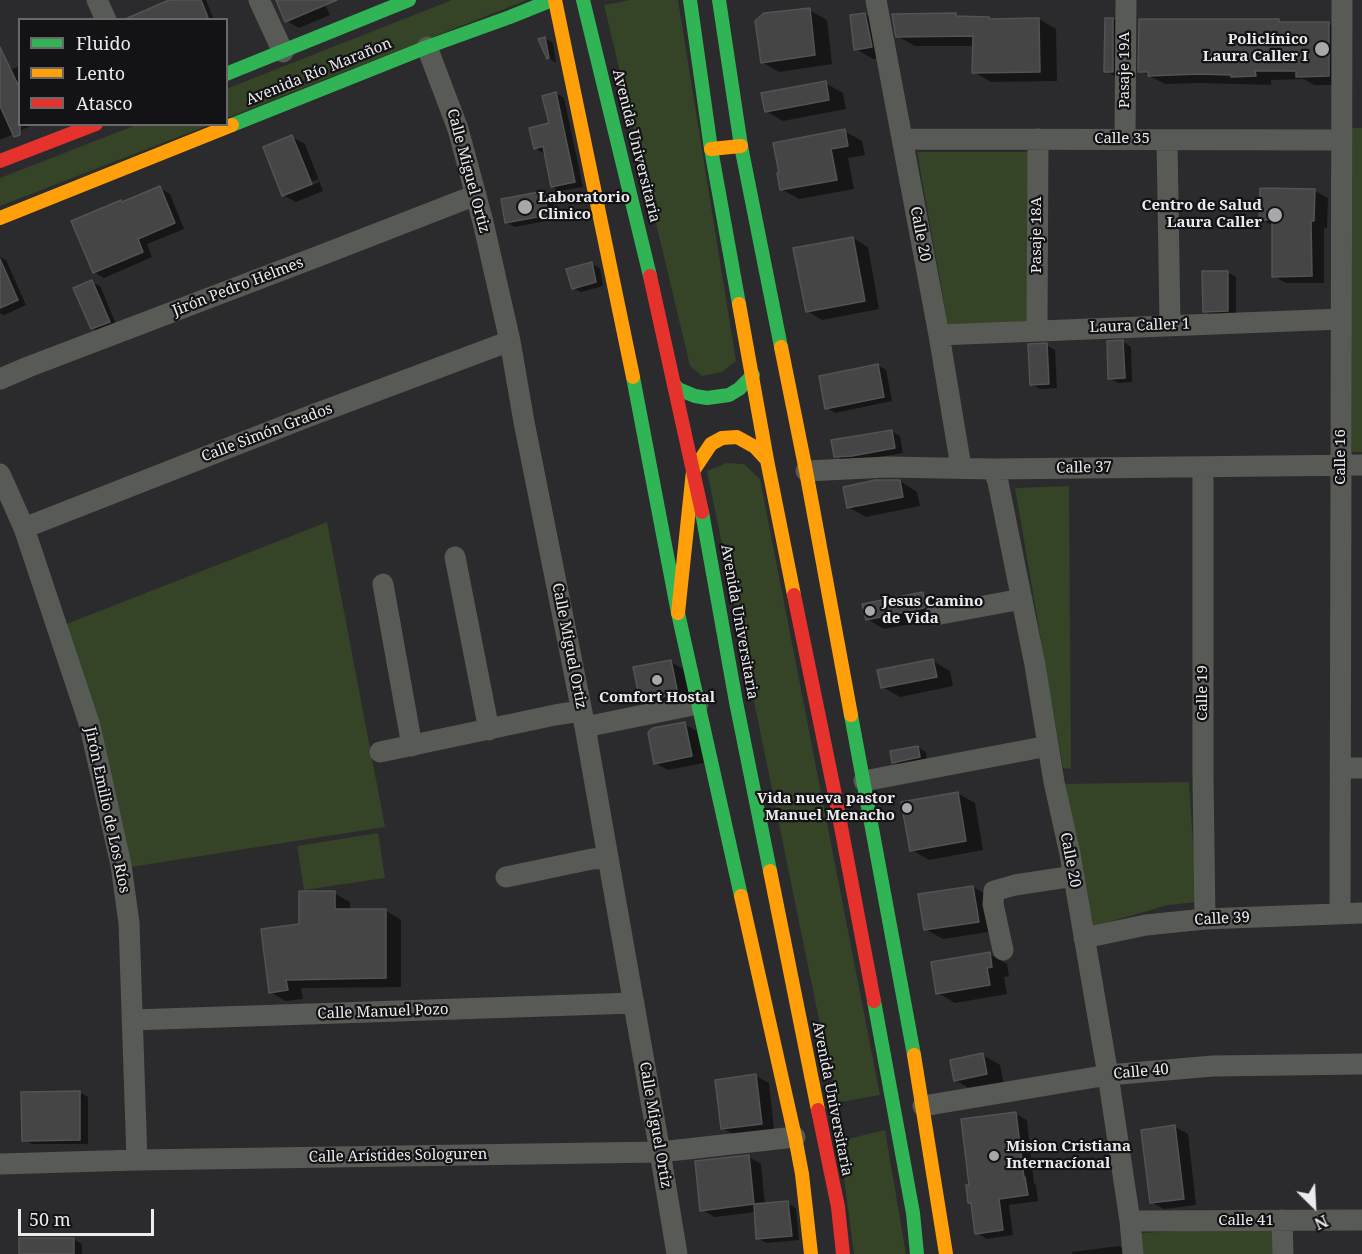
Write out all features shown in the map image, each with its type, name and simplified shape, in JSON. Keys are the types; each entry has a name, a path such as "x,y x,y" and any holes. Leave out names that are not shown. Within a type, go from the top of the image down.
{"main road":[{"path":"228,73 409,0"},
{"path":"553,0 639,405 678,612 795,1137 802,1174 811,1254"},
{"name":"Avenida Río Marañon","path":"0,218 427,46 553,0"},
{"name":"Avenida Universitaria","path":"583,0 645,252 704,521 736,702 838,1207 843,1254"},
{"path":"690,0 711,149 767,460 834,790 893,1101 914,1213 917,1254"},
{"path":"719,0 741,146 806,471 864,781 923,1106 946,1254"},
{"path":"0,161 91,126"},
{"path":"711,149 741,146"},
{"path":"674,384 678,389 707,398 734,392 753,375"},
{"path":"678,612 693,471 711,444 722,438 737,437 755,447 767,460"}],"street":[{"path":"97,0 105,18"},
{"path":"259,0 283,52"},
{"name":"Calle 20","path":"876,0 939,335 961,467"},
{"name":"Pasaje 19A","path":"1125,140 1126,0"},
{"name":"Calle 16","path":"1340,913 1341,319 1348,127 1342,0"},
{"name":"Calle Miguel Ortiz","path":"427,46 459,129 510,341 583,719 676,1254"},
{"name":"Calle 35","path":"902,139 1167,140 1348,127"},
{"name":"Pasaje 18A","path":"1037,330 1038,139"},
{"path":"1167,140 1170,325"},
{"name":"Jirón Pedro Helmes","path":"0,379 476,195"},
{"name":"Laura Caller 1","path":"939,335 1341,319"},
{"name":"Calle Simón Grados","path":"24,528 302,419 510,341"},
{"name":"Calle 37","path":"806,471 888,467 993,469 1362,465"},
{"name":"Calle 19","path":"1203,466 1204,919"},
{"name":"Calle 20","path":"993,469 998,482 1022,599 1054,782 1074,876 1108,1075 1133,1254"},
{"name":"Jirón Emilio de Los Ríos","path":"0,474 24,528 90,726 121,865 129,923 137,1160"},
{"path":"455,557 489,730"},
{"path":"383,584 412,746"},
{"path":"935,615 1022,599"},
{"path":"380,752 489,730 698,704"},
{"path":"864,781 1048,746"},
{"path":"1340,768 1362,768"},
{"path":"506,876 608,858"},
{"path":"1003,950 993,904 994,891 1014,885 1074,876"},
{"name":"Calle 39","path":"1084,938 1146,925 1204,919 1362,913"},
{"name":"Calle Manuel Pozo","path":"132,1020 634,1003"},
{"name":"Calle 40","path":"923,1106 1108,1075 1214,1066 1362,1064"},
{"name":"Calle Arístides Sologuren","path":"0,1164 660,1152 795,1137"},
{"path":"1282,1220 1282,1254"},
{"name":"Calle 41","path":"1130,1221 1362,1220"}],"green space":[{"path":"452,0 527,0 228,118 228,88"},
{"path":"630,0 678,0 736,361 722,372 702,376 690,366 604,5"},
{"path":"133,126 206,126 0,206 0,178"},
{"path":"1352,128 1362,128 1362,452 1352,452"},
{"path":"917,152 1028,152 1027,321 948,325"},
{"path":"727,463 744,464 760,479 880,1095 836,1103 707,471"},
{"path":"1069,486 1071,769 1063,768 1015,488"},
{"path":"327,522 385,827 131,867 64,625"},
{"path":"1189,782 1197,902 1168,905 1092,927 1060,784"},
{"path":"378,833 385,878 304,890 297,846"},
{"path":"885,1130 906,1254 854,1254 839,1141"},
{"path":"1273,1226 1273,1254 1141,1254 1139,1233"}],"building":[{"path":"169,0 201,0 208,18 128,18"},
{"path":"276,0 337,0 285,22"},
{"path":"810,8 815,55 761,63 755,21 764,13"},
{"path":"865,13 872,47 854,50 850,15"},
{"path":"956,13 956,16 989,17 989,19 1039,18 1040,72 972,73 973,36 896,37 892,14"},
{"path":"1105,18 1113,18 1113,72 1104,72"},
{"path":"1139,19 1279,19 1279,22 1329,22 1329,76 1296,77 1296,71 1255,71 1256,76 1231,77 1231,75 1199,74 1148,76 1148,72 1138,72"},
{"path":"545,37 549,58 547,59 538,39"},
{"path":"0,47 18,85 20,135 14,137 0,106"},
{"path":"826,81 829,100 765,112 761,93"},
{"path":"556,92 575,182 551,187 543,146 534,149 529,128 549,123 542,96"},
{"path":"845,129 848,146 831,149 837,180 780,190 773,143"},
{"path":"292,135 312,184 282,196 263,147"},
{"path":"160,186 175,223 138,239 143,252 93,273 71,221"},
{"path":"1260,188 1315,189 1314,221 1311,221 1312,276 1272,277 1272,220 1259,220"},
{"name":"Laboratorio Clinico","path":"544,191 548,215 505,223 501,199"},
{"path":"853,237 865,301 806,312 793,248"},
{"path":"0,259 18,300 0,308"},
{"path":"592,262 596,282 572,289 566,269"},
{"path":"1202,271 1228,271 1228,311 1203,312"},
{"path":"92,280 110,322 91,329 73,288"},
{"path":"1123,340 1125,378 1108,379 1107,341"},
{"path":"1047,343 1049,384 1030,385 1028,344"},
{"path":"878,364 884,397 825,409 819,376"},
{"path":"892,430 895,448 834,457 831,440"},
{"path":"875,480 900,480 903,497 847,508 843,487"},
{"path":"923,592 926,606 924,608 866,620 862,604"},
{"path":"933,659 937,677 881,688 877,670"},
{"name":"Comfort Hostal","path":"671,660 678,694 640,701 633,667"},
{"path":"685,722 692,756 654,764 648,733 650,730"},
{"path":"918,746 920,757 892,763 890,751"},
{"path":"958,792 966,841 910,851 901,802"},
{"path":"973,886 979,922 924,930 918,894"},
{"path":"299,891 335,891 335,909 386,909 386,978 286,980 288,990 269,993 261,929 299,924"},
{"path":"990,952 992,967 987,968 990,985 936,994 931,962"},
{"path":"983,1053 987,1074 954,1081 950,1060"},
{"path":"756,1074 762,1124 721,1129 715,1080"},
{"path":"80,1091 80,1140 22,1141 21,1092"},
{"path":"1016,1112 1028,1195 999,1199 1003,1230 975,1234 971,1203 968,1203 966,1185 969,1185 961,1119"},
{"path":"1175,1125 1184,1199 1150,1203 1141,1130"},
{"path":"749,1155 754,1204 700,1211 695,1161"},
{"path":"788,1201 792,1236 756,1239 754,1204"},
{"path":"19,1238 74,1238 74,1254 19,1254"}],"traffic: fast":[{"path":"228,73 409,0"},
{"path":"232,125 552,0"},
{"path":"583,0 650,276"},
{"path":"690,0 711,149 739,304"},
{"path":"719,0 741,146 781,347"},
{"path":"674,384 678,389 707,398 729,395 753,375"},
{"path":"633,377 678,613 741,896"},
{"path":"702,512 736,702 770,871"},
{"path":"851,715 914,1055"},
{"path":"874,1001 913,1213 917,1254"}],"traffic: slow":[{"path":"555,0 633,377"},
{"path":"0,218 232,125"},
{"path":"711,149 741,146"},
{"path":"739,304 794,595"},
{"path":"781,347 851,715"},
{"path":"678,613 693,471 711,444 722,438 737,437 755,447 767,460"},
{"path":"770,871 818,1110"},
{"path":"741,896 795,1137 802,1174 811,1254"},
{"path":"914,1055 946,1254"}],"traffic: jam":[{"path":"0,161 91,126"},
{"path":"650,276 702,512"},
{"path":"794,595 874,1001"},
{"path":"818,1110 838,1207 843,1254"}],"place":[{"name":"Policlínico Laura Caller I","path":"1322,49"},
{"name":"Laboratorio Clinico","path":"525,207"},
{"name":"Centro de Salud Laura Caller","path":"1275,215"},
{"name":"Jesus Camino de Vida","path":"870,611"},
{"name":"Comfort Hostal","path":"657,680"},
{"name":"Vida nueva pastor Manuel Menacho","path":"907,808"},
{"name":"Mision Cristiana Internacíonal","path":"994,1156"}]}
